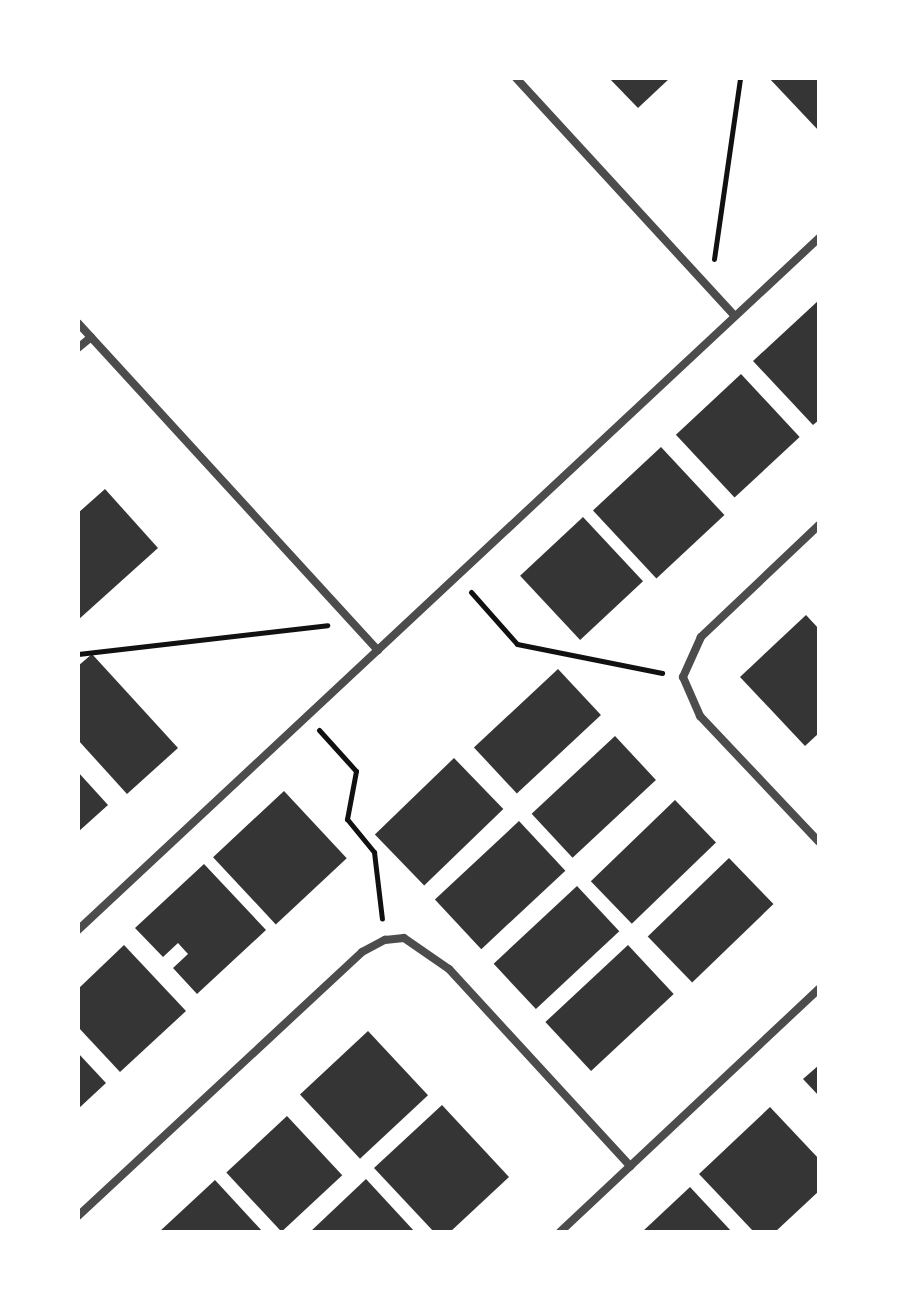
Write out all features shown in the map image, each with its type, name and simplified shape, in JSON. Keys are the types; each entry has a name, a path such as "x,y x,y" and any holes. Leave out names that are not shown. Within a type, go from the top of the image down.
{"street":[{"path":"516,78 735,316"},
{"path":"78,930 819,238"},
{"path":"78,323 378,650"},
{"path":"78,348 91,337"},
{"path":"819,525 701,637 683,677 700,716 819,842"},
{"path":"78,1216 362,952 385,940 404,938 449,969 630,1166"},
{"path":"560,1232 819,989"}],"path":[{"path":"709,288 740,78"},
{"path":"458,576 517,644 683,677"},
{"path":"78,654 353,622"},
{"path":"307,717 356,771 347,819 374,852 385,940"}],"building":[{"path":"609,78 670,78 638,108"},
{"path":"769,78 819,78 819,131"},
{"path":"819,300 819,420 813,425 753,361"},
{"path":"741,374 800,437 735,498 676,435"},
{"path":"661,447 724,515 656,578 593,510"},
{"path":"105,489 158,548 78,620 78,513"},
{"path":"583,517 643,581 580,640 520,576"},
{"path":"806,615 819,629 819,733 805,746 740,677"},
{"path":"92,654 178,748 127,794 78,740 78,666"},
{"path":"558,669 601,715 517,794 474,747"},
{"path":"615,736 656,780 573,858 532,814"},
{"path":"454,758 503,809 424,885 375,834"},
{"path":"78,772 108,805 78,832"},
{"path":"284,791 347,858 276,924 213,857"},
{"path":"675,800 716,842 632,924 591,881"},
{"path":"519,821 565,871 481,949 435,899"},
{"path":"729,858 773,904 692,983 648,936"},
{"path":"204,864 266,930 197,994 173,968 188,954 178,943 163,957 135,928"},
{"path":"577,886 619,931 536,1009 494,964"},
{"path":"124,945 186,1011 120,1072 78,1027 78,989"},
{"path":"628,945 674,994 591,1071 545,1022"},
{"path":"368,1031 428,1095 360,1159 300,1094"},
{"path":"78,1053 106,1083 78,1109"},
{"path":"819,1065 819,1096 803,1079"},
{"path":"442,1105 509,1177 450,1232 434,1232 374,1168"},
{"path":"770,1107 819,1159 819,1191 775,1232 754,1232 699,1174"},
{"path":"287,1116 342,1175 282,1232 226,1173"},
{"path":"366,1179 415,1232 310,1232"},
{"path":"215,1180 263,1232 159,1232"},
{"path":"690,1187 732,1232 642,1232"}]}
